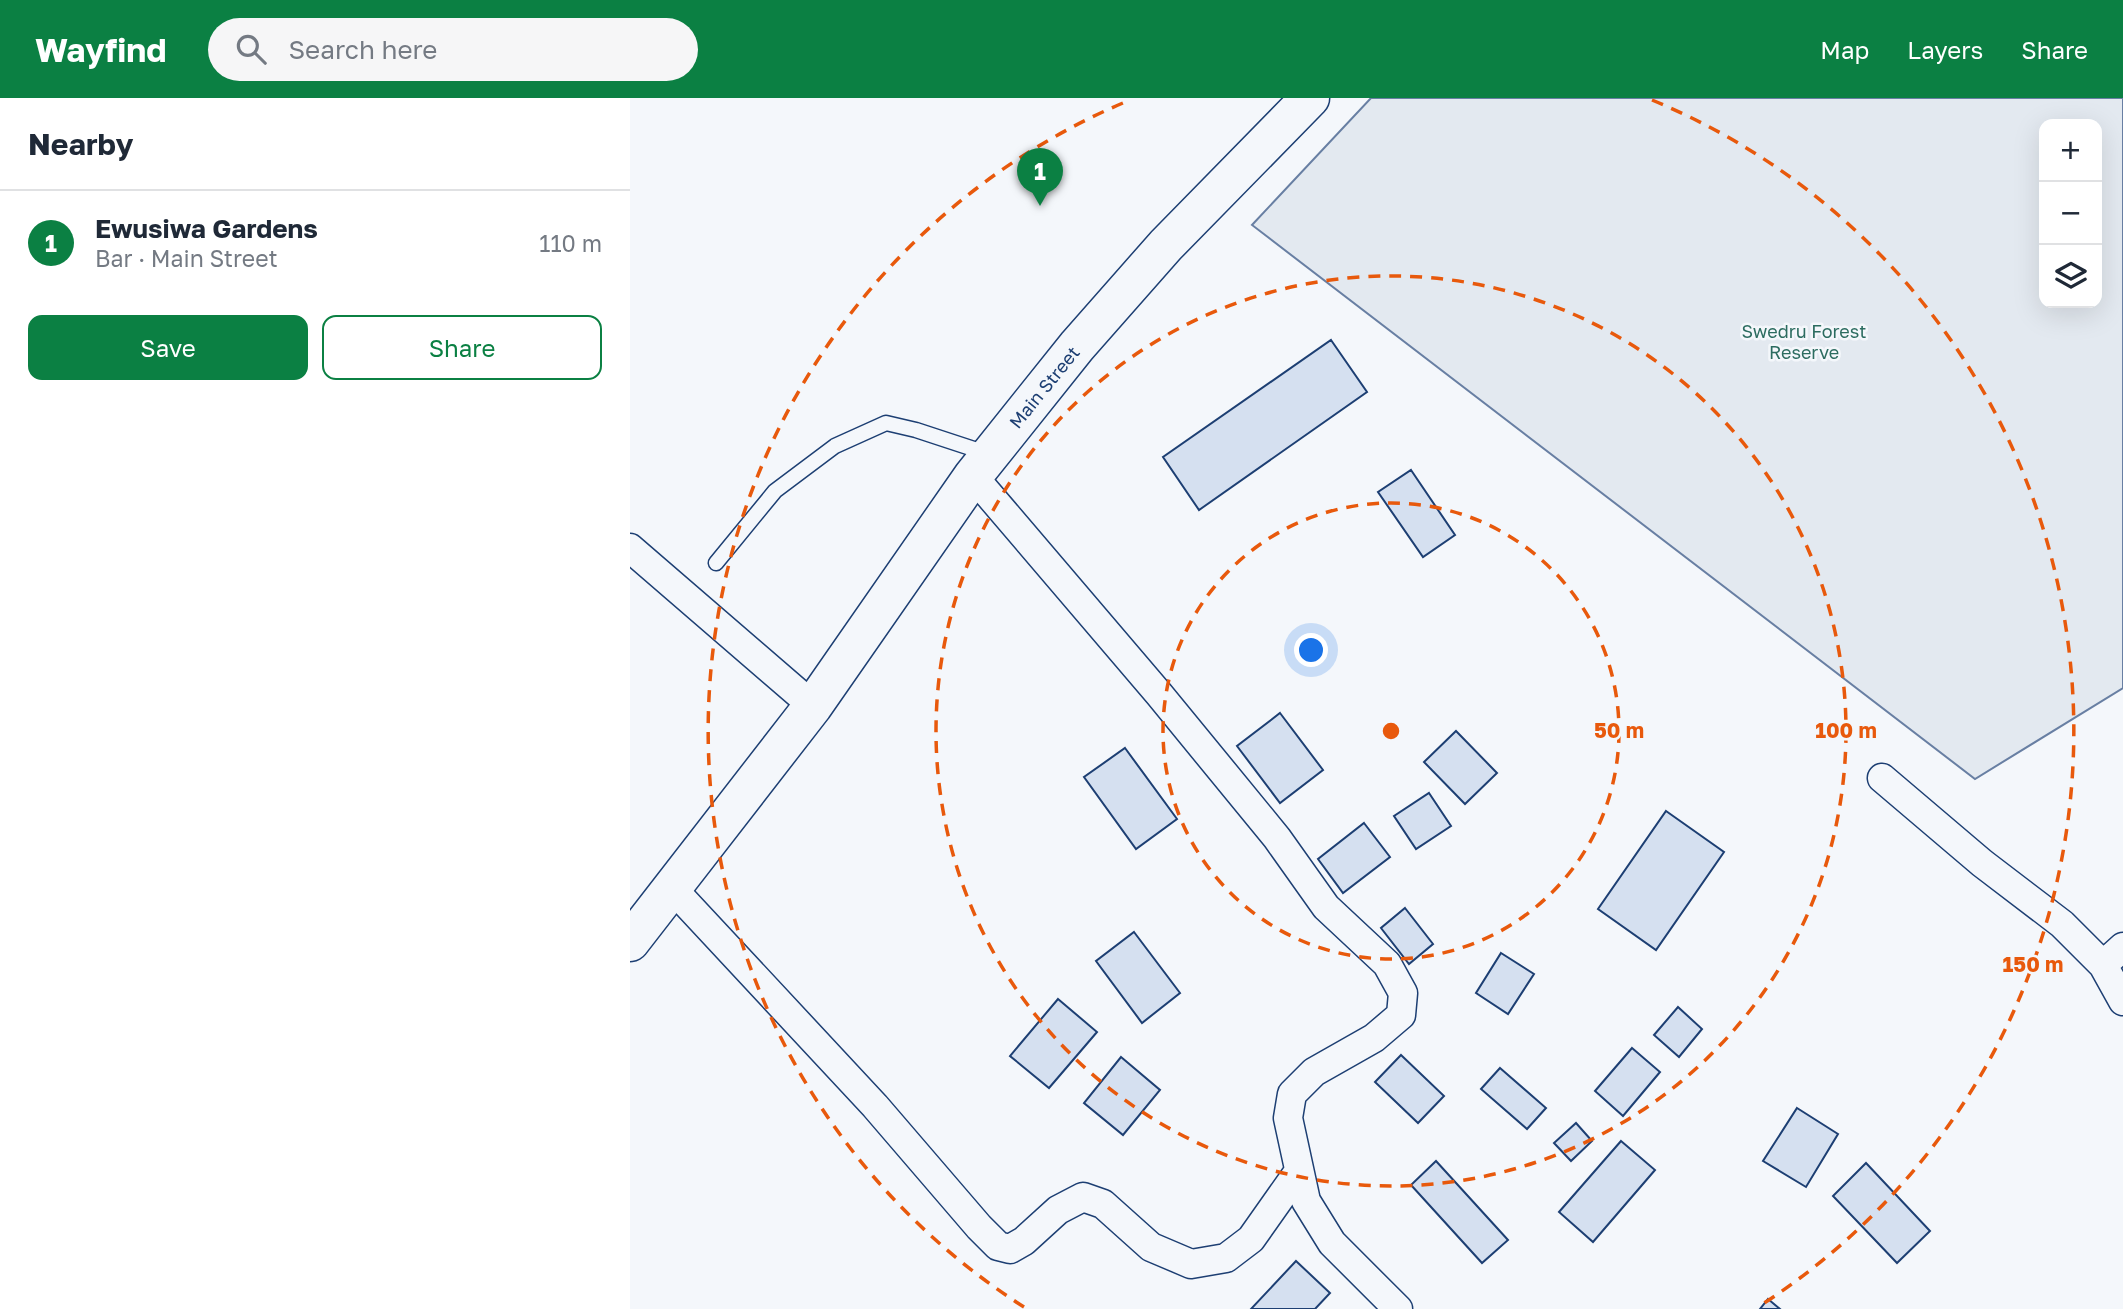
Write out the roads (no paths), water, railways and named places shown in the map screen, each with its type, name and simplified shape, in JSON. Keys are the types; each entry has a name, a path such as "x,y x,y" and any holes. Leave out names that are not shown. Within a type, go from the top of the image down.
{"main road":[{"name":"Main Street","path":"630,942 813,706 982,465 1077,346 1166,245 1310,98"}],"street":[{"path":"982,465 1159,694 1277,838 1326,907 1387,964 1403,993 1401,1015 1374,1038 1314,1072 1292,1094 1288,1118 1306,1201 1332,1243 1398,1309"},
{"path":"630,548 813,706"},
{"path":"1882,778 1982,863 2062,924 2113,956 2123,1001"},
{"path":"671,888 875,1106 998,1246 1010,1249 1024,1241 1058,1210 1083,1197 1103,1205 1151,1247 1191,1265 1227,1258 1251,1239 1299,1171"}],"lane":[{"path":"716,563 775,491 835,446 886,423 916,430 982,465"}],"place":[{"name":"Ewusiwa Gardens","path":"1040,206"}],"park label":[{"name":"Swedru Forest Reserve","path":"1804,341"}]}
